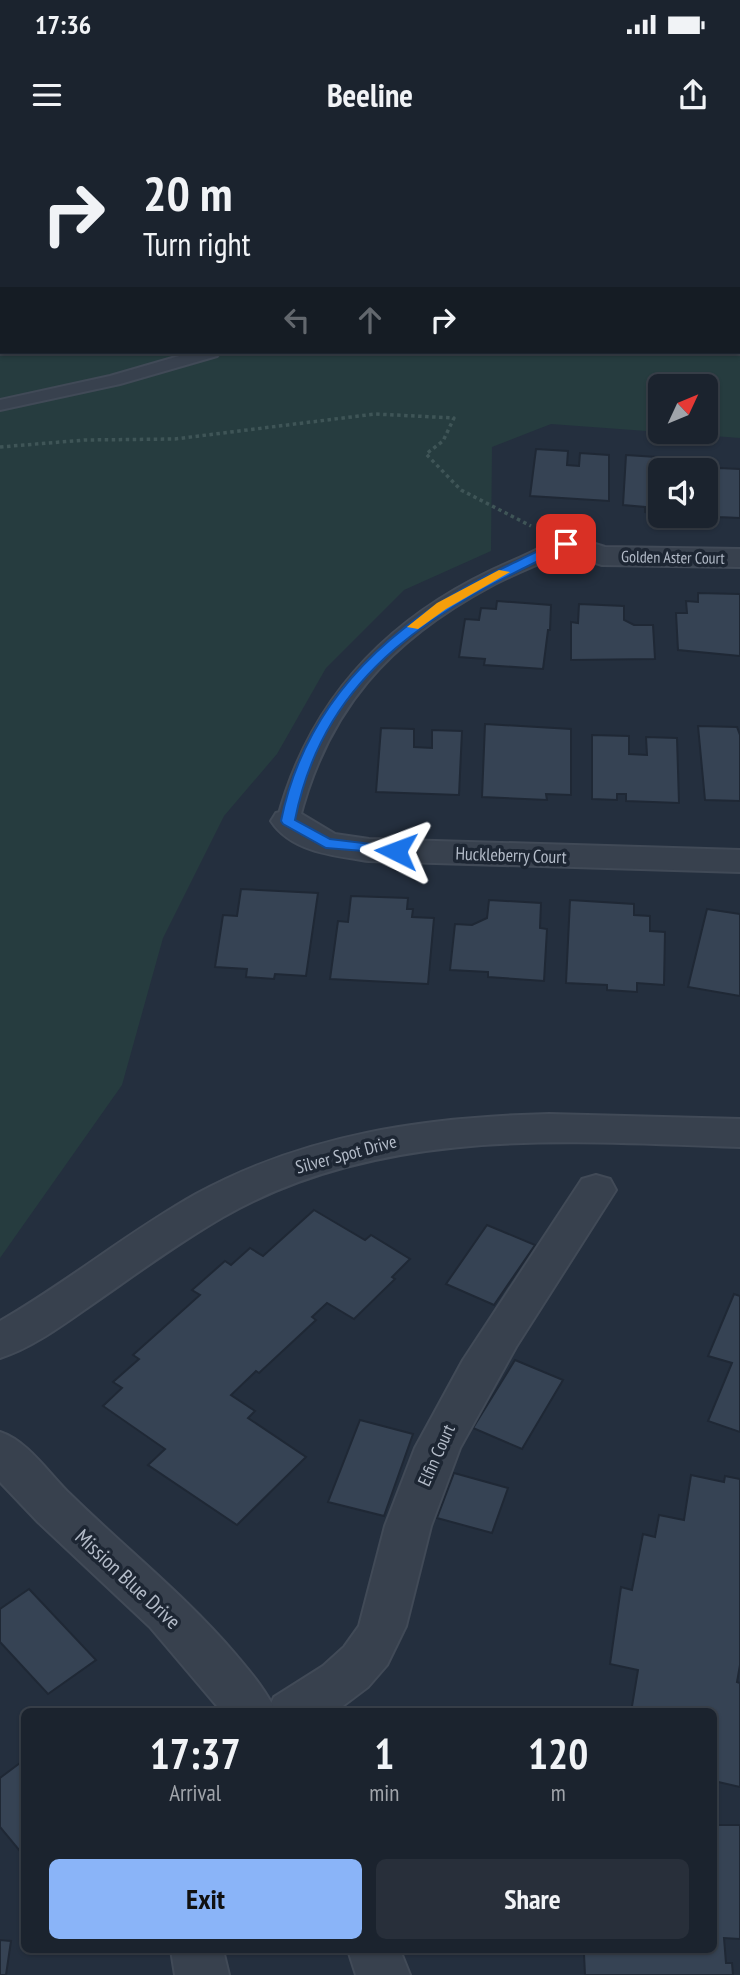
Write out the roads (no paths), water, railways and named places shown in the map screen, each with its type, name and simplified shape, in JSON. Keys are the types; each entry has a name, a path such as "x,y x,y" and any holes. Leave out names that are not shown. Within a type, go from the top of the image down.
{"street":[{"name":"Golden Aster Court","path":"566,544 602,556 740,558"},
{"name":"Huckleberry Court","path":"288,821 326,844 369,850 740,861"},
{"name":"Silver Spot Drive","path":"0,1341 62,1305 178,1223 243,1188 310,1161 385,1141 456,1130 531,1127 740,1133"},
{"name":"Elfin Court","path":"298,1708 333,1689 360,1664 380,1634 420,1489 446,1430 469,1389 596,1190"},
{"name":"Mission Blue Drive","path":"0,1450 34,1492 154,1601 203,1650 249,1708"},
{"path":"198,1953 202,1975"},
{"path":"375,1953 383,1975"}],"lane":[{"path":"0,405 114,380 204,354"},
{"path":"288,821 296,782 311,744 335,707 366,668 442,606 485,581 566,544"}]}
